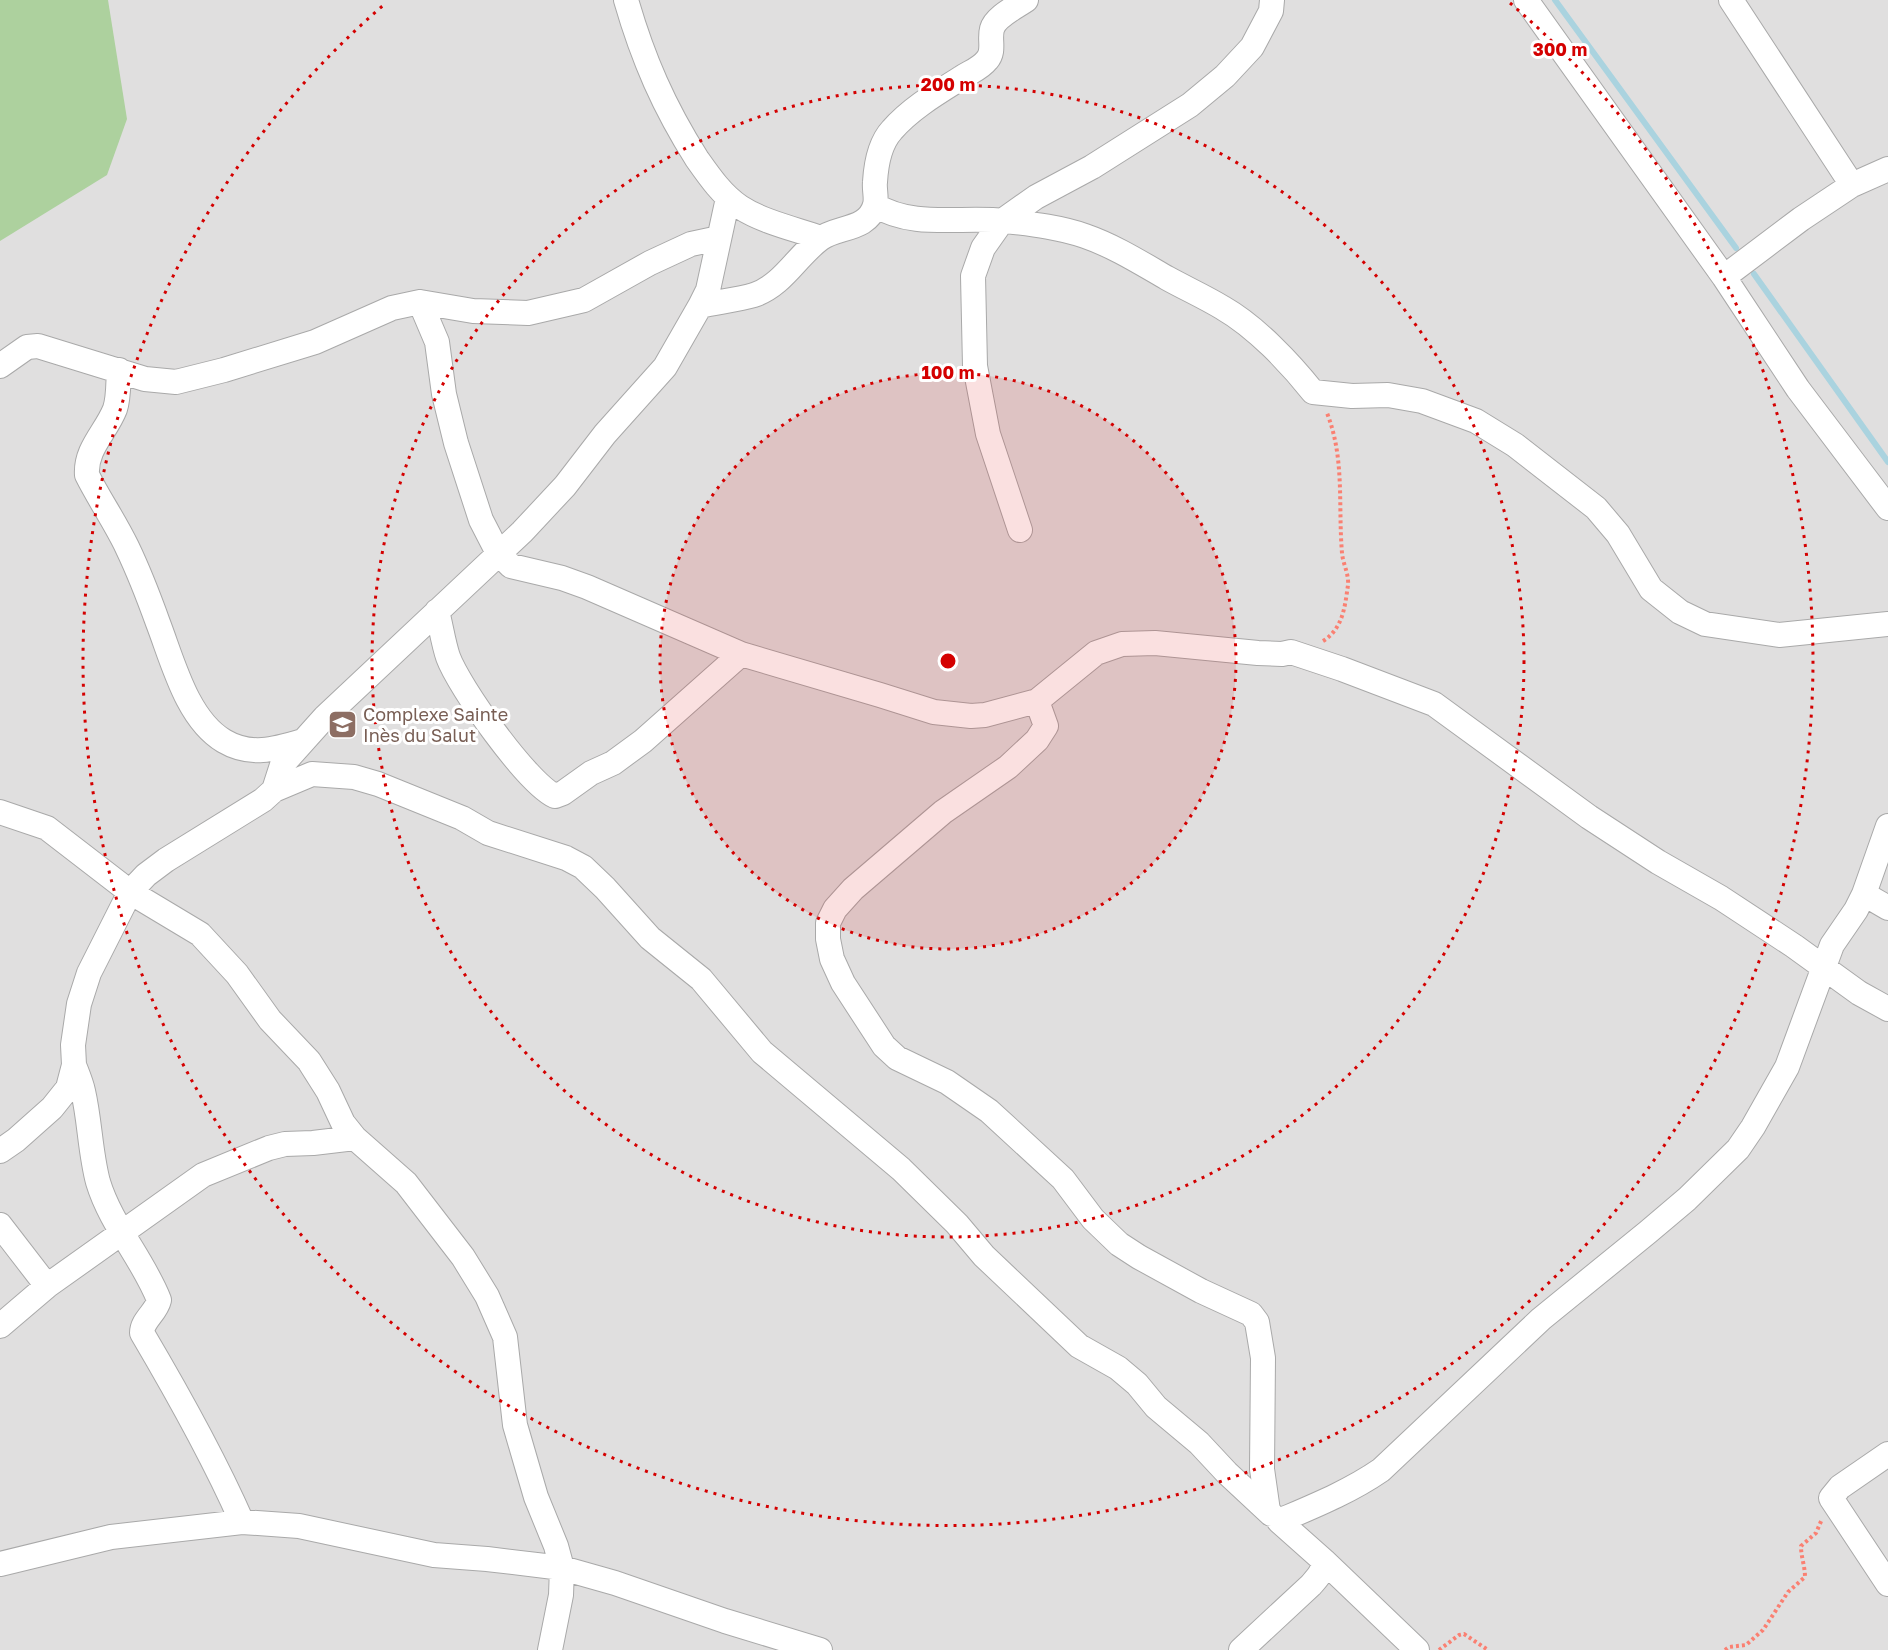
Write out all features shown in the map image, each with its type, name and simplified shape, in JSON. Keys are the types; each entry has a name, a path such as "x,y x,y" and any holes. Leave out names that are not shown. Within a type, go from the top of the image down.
{"street":[{"path":"626,0 653,80 684,139 708,175 728,198 741,208 821,238"},
{"path":"1020,530 988,434 975,366 973,276 983,248 1002,220 1036,197 1092,167 1190,105 1225,76 1252,47 1271,11 1272,0"},
{"path":"1731,0 1852,185"},
{"path":"700,306 754,295 771,286 793,268 805,252 821,238 864,222 875,205 874,182 878,160 888,135 902,119 960,78 979,68 988,59 992,52 992,27 1020,2"},
{"path":"1530,2 1724,277 1798,389 1888,508"},
{"path":"1724,277 1801,219 1852,185 1888,170"},
{"path":"274,790 282,765 325,717 522,531 566,486 605,434 665,367 708,290 728,198"},
{"path":"875,205 888,213 904,217 932,220 1002,220 1059,229 1086,236 1223,308 1278,352 1313,392 1352,396 1388,395 1422,401 1476,421 1515,445 1596,508 1618,534 1651,589 1680,612 1706,624 1779,635 1888,624"},
{"path":"0,366 27,347 38,346 145,379 176,382 315,342 392,308 420,302 473,311 528,313 584,300 670,253 691,244 719,238"},
{"path":"420,302 437,342 444,394 456,443 482,520 498,553 511,566 562,578 587,587 741,654 934,712 971,716 985,715 1037,701 1096,653 1122,644 1155,643 1258,653 1291,652 1434,704 1589,817 1658,862 1730,904 1859,993 1888,1009"},
{"path":"119,370 116,406 86,463 87,475 126,546 153,608 184,691 200,720 223,741 247,751 269,751 303,741"},
{"path":"437,611 448,657 463,688 512,753 542,788 555,796 591,773 613,763 643,741 741,654"},
{"path":"1037,701 1046,726 1037,740 1008,767 943,812 853,889 835,909 828,923 832,959 843,983 884,1046 897,1058 947,1082 989,1111 1063,1179 1093,1219 1119,1244 1201,1291 1245,1311 1257,1322 1263,1358 1262,1468 1274,1516"},
{"path":"242,1522 226,1485 194,1424 142,1333 142,1325 155,1312 159,1300 153,1284 122,1233 99,1184 92,1156 83,1090 74,1065 73,1045 79,1004 89,973 130,891 152,870 263,801 274,790 312,774 354,777 378,784 462,818 488,833 566,858 583,867 606,888 650,938 700,979 762,1052 901,1169 957,1224 984,1256 1078,1346 1118,1368 1137,1384 1156,1407 1199,1443 1227,1473 1417,1650"},
{"path":"0,812 47,828 130,891 200,934 237,974 270,1020 309,1061 328,1091 343,1123 355,1138 406,1183 463,1257 487,1296 505,1337 515,1425 536,1497 556,1546 562,1568 561,1595 550,1650"},
{"path":"1274,1516 1337,1496 1381,1470 1541,1318 1664,1219 1738,1149 1787,1067 1832,945 1864,894 1888,826"},
{"path":"1864,894 1888,908"},
{"path":"0,1151 52,1108 68,1088 74,1065"},
{"path":"0,1326 46,1286 203,1175 269,1148 285,1144 355,1138"},
{"path":"0,1225 46,1286"},
{"path":"1888,1454 1840,1487 1831,1498 1888,1584"},
{"path":"0,1564 111,1537 242,1522 299,1526 434,1555 562,1568 820,1650"},
{"path":"1241,1650 1311,1586 1321,1573 1324,1561"}],"path":[{"path":"1291,652 1318,643 1330,636 1340,623 1348,581 1342,555 1338,447 1327,414 1313,392"},
{"path":"1725,1650 1729,1647 1746,1645 1763,1630 1788,1592 1805,1576 1801,1546 1816,1533"},
{"path":"1439,1650 1459,1635 1464,1634 1488,1650"}],"shaded area":[{"path":"0,0 1888,0 1888,1650 0,1650"}],"green space":[{"path":"0,0 108,0 127,119 107,175 0,241"}],"waterway":[{"path":"1555,0 1736,248"},
{"path":"1754,274 1888,462"}],"place":[{"name":"Complexe Sainte Inès du Salut","path":"342,724"}]}
